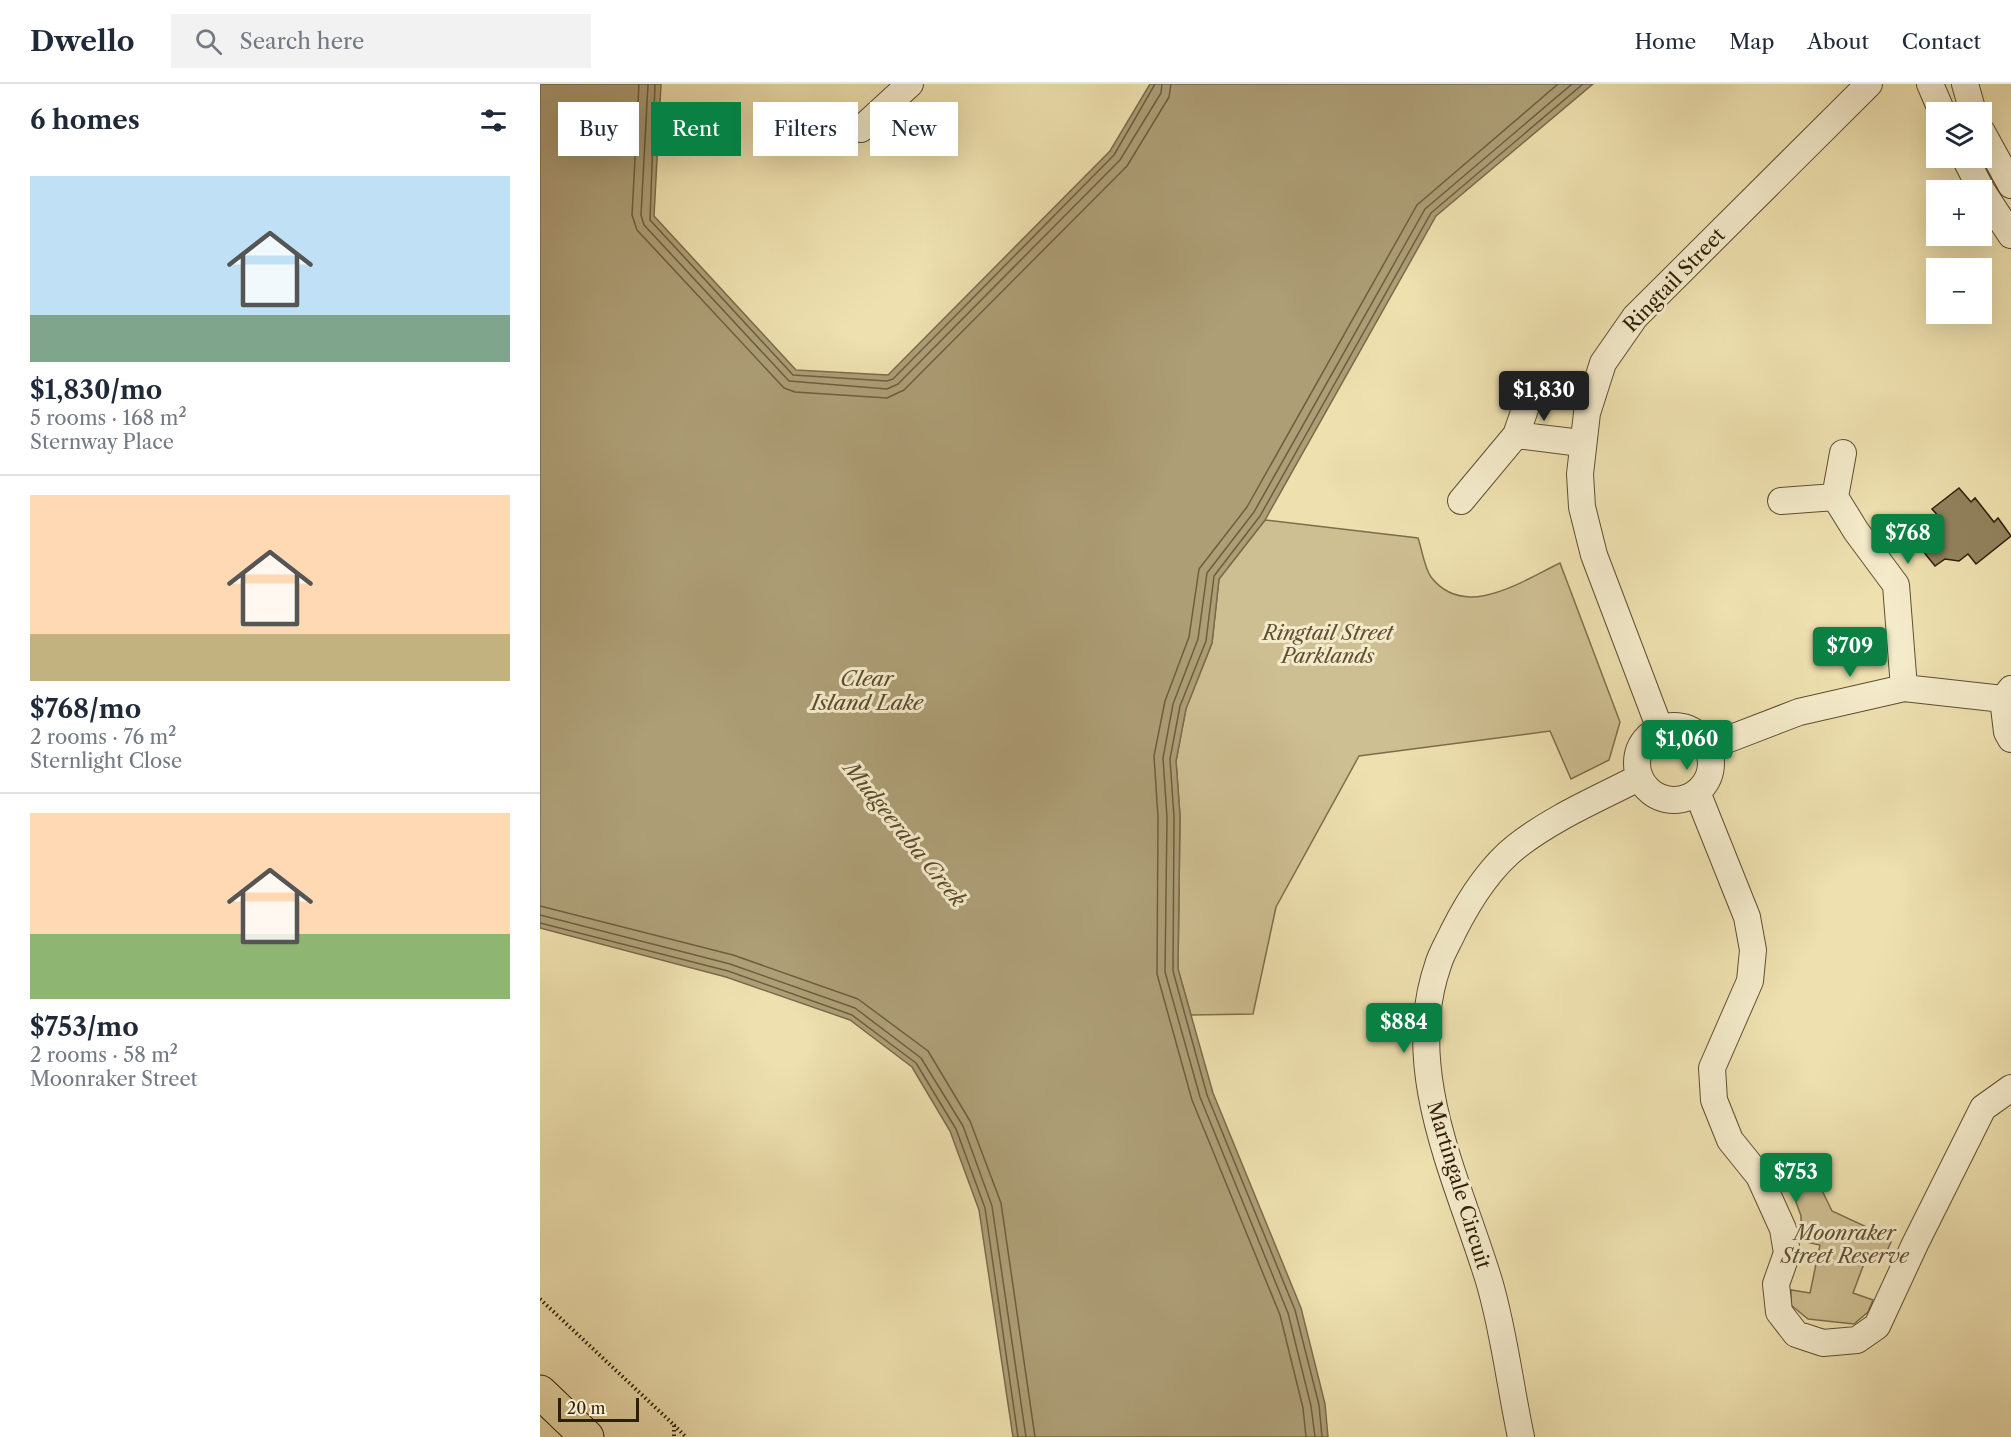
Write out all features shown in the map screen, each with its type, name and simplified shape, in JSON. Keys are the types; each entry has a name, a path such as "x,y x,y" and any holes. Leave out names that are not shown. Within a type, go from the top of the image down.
{"main road":[{"path":"540,1392 587,1437"}],"street":[{"path":"861,129 910,84"},
{"name":"Ringtail Street","path":"1660,729 1594,555 1582,507 1581,443 1587,413 1603,363 1635,317 1869,84"},
{"path":"1930,84 1938,102"},
{"path":"1965,84 1971,102"},
{"path":"1992,151 2011,186"},
{"path":"1970,168 1982,191 2011,235"},
{"path":"1461,501 1516,435 1530,395"},
{"path":"1516,435 1581,443"},
{"path":"1843,453 1835,497 1856,531 1896,585 1904,688"},
{"path":"1781,501 1835,497"},
{"path":"1708,747 1799,712 1904,688 2007,694 2007,732 2011,739"},
{"path":"1682,727 1701,738 1708,747 1711,759 1710,772 1705,783 1697,792 1676,800 1665,798 1654,794 1640,777 1638,754 1650,735 1660,729 1682,727"},
{"name":"Martingale Circuit","path":"1521,1437 1490,1284 1432,1102 1425,1050 1429,1008 1437,966 1464,909 1488,874 1517,846 1550,824 1640,777"},
{"path":"1697,792 1747,917 1753,950 1750,981 1712,1068 1714,1100 1730,1140 1759,1176 1783,1229 1787,1253 1776,1284 1779,1312 1796,1334 1823,1343 1857,1340 1877,1326 1914,1244 1983,1108 2011,1088"}],"path":[{"path":"540,1299 686,1437"},
{"path":"674,1425 674,1437"}],"green space":[{"name":"Ringtail Street Parklands","path":"1265,520 1418,538 1431,577 1445,590 1460,596 1477,597 1494,593 1560,563 1620,722 1609,760 1571,779 1550,731 1359,756 1276,907 1253,1014 1191,1015 1178,969 1180,816 1176,761 1186,708 1212,643 1219,579"},
{"name":"Moonraker Street Reserve","path":"1816,1178 1832,1211 1884,1235 1891,1242 1883,1260 1868,1253 1853,1293 1873,1300 1868,1312 1854,1324 1808,1319 1791,1305 1791,1290 1810,1293 1820,1245 1801,1241 1801,1216 1791,1188"}],"water":[{"name":"Clear Island Lake","path":"540,84 661,84 660,102 651,102 651,156 657,156 654,216 796,370 888,375 1110,151 1150,84 1593,84 1436,216 1265,520 1219,579 1212,643 1186,709 1176,761 1180,816 1178,969 1213,1093 1301,1308 1325,1404 1328,1437 1013,1437 979,1210 950,1131 912,1067 850,1020 726,977 540,928"}],"building":[{"path":"1959,488 1971,502 1975,498 1994,522 1998,518 2011,536 1976,564 1968,554 1959,561 1945,559 1935,566 1918,545 1930,537 1926,531 1941,519 1932,509"}],"water label":[{"name":"Mudgeeraba Creek","path":"905,834"}]}
